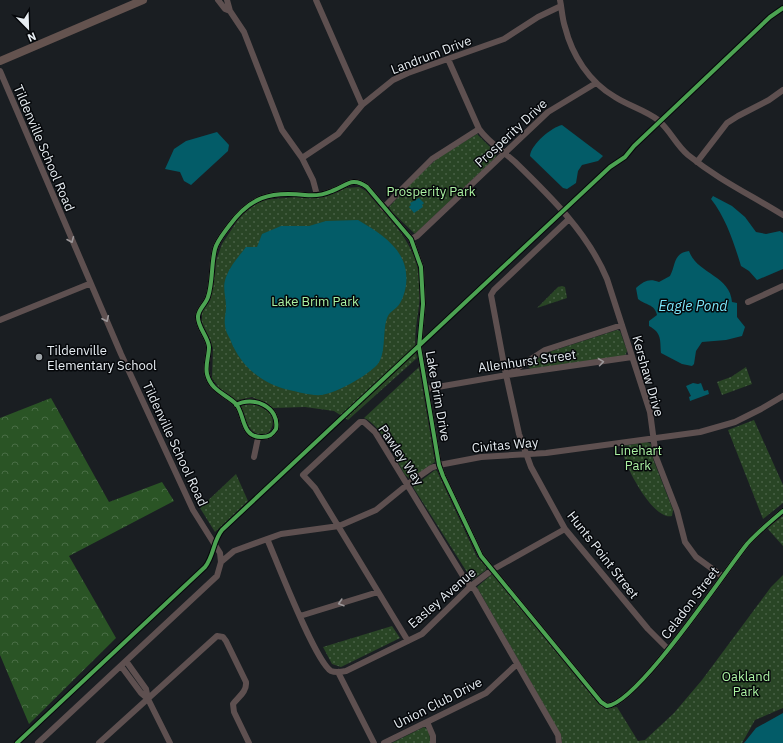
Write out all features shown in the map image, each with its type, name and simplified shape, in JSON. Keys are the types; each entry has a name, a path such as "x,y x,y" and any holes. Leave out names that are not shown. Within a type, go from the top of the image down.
{"street":[{"path":"0,61 143,0"},
{"path":"218,0 225,9 230,11"},
{"path":"227,0 230,11 244,32 282,130 302,158 313,180 317,195"},
{"path":"316,0 362,105"},
{"path":"561,3 564,26 571,46 579,62 596,83 614,97 644,111 659,121 677,145 697,162 731,186 783,215"},
{"name":"Landrum Drive","path":"302,158 338,134 362,105 393,80 504,39 561,3"},
{"path":"448,59 479,129 486,138 504,154"},
{"name":"Tildenville School Road","path":"0,71 89,284 193,510 220,553 221,562"},
{"name":"Prosperity Drive","path":"411,239 417,236 548,112 596,83"},
{"path":"697,162 727,123 769,100 783,90"},
{"path":"383,208 432,159 479,129"},
{"name":"Kershaw Drive","path":"504,154 514,161 569,219 598,257 607,279 650,412 656,457 677,511 688,548 696,557 722,576"},
{"name":"Lake Brim Drive","path":"258,438 251,434 246,428 236,405 219,392 208,375 209,347 198,316 202,306 208,298 215,248 236,217 249,205 261,198 286,193 317,195 333,191 352,181 360,182 367,187 383,208 411,239 420,262 423,283 423,314 419,340 426,389 440,465 443,476 477,548 492,570 600,702 608,706 612,705"},
{"name":"Hunts Point Street","path":"569,219 491,294 519,434 525,454 542,490 565,529 648,630 668,649"},
{"path":"0,320 89,284"},
{"path":"748,302 783,286"},
{"path":"507,375 545,350 622,326"},
{"name":"Allenhurst Street","path":"426,389 507,375 632,358"},
{"name":"Civitas Way","path":"221,562 234,551 268,541 281,534 339,526 376,510 408,484 431,468 440,465 481,457 546,453 700,432 720,427 754,413 783,396"},
{"path":"236,405 241,402 260,402 268,407 274,415 277,423 276,429 268,437 258,438 254,457"},
{"name":"Pawley Way","path":"408,641 315,488 303,475 360,422 364,422 375,432 408,484 517,664 560,742"},
{"name":"Celadon Street","path":"612,705 619,702 644,680 749,542 783,511"},
{"name":"Easley Avenue","path":"338,672 346,671 422,634 471,586 492,570 565,529"},
{"path":"268,541 300,616 324,663 331,671 338,672 374,743"},
{"path":"38,743 217,576 221,562"},
{"path":"300,616 378,592"},
{"path":"99,743 216,636 223,637 246,682 246,687 243,693 233,704 234,712 249,743"},
{"path":"124,664 146,689 148,699 170,743"},
{"name":"Union Club Drive","path":"384,743 486,693 517,664"},
{"path":"427,722 433,736 433,743"}],"green space":[{"name":"Prosperity Park","path":"477,134 496,153 496,157 415,234 391,211 389,207 417,177 438,158"},
{"name":"Lake Brim Park","path":"359,187 366,191 404,237 411,249 416,263 420,294 415,334 417,358 348,420 334,411 305,407 273,408 252,397 234,401 222,392 212,378 213,348 202,322 202,309 215,273 216,261 222,244 241,215 261,200 333,194 345,188"},
{"path":"558,287 565,287 567,298 537,308"},
{"path":"617,330 620,331 627,351 625,356 530,369 528,366 529,363 546,353"},
{"path":"419,367 435,462 410,479 405,475 382,435 370,422 364,418"},
{"path":"746,367 752,384 722,395 717,382 731,377"},
{"path":"51,398 109,502 162,482 174,501 69,556 116,638 29,724 0,655 0,418"},
{"path":"247,403 264,407 270,413 273,422 267,434 256,434 249,427 240,407"},
{"path":"754,420 783,485 783,503 763,519 728,430"},
{"name":"Linehart Park","path":"647,442 651,444 653,459 673,510 672,516 664,515 656,510 648,501 634,479 624,457 622,449 623,446"},
{"path":"435,470 437,471 477,557 486,566 486,570 472,580 413,487"},
{"path":"236,474 248,501 215,532 200,508"},
{"path":"783,516 783,546 767,528"},
{"name":"Oakland Park","path":"493,575 606,708 617,707 638,741 645,740 674,713 702,680 771,587 783,575 783,708 755,720 742,743 562,743 561,735 477,587"},
{"path":"392,626 400,638 341,667 332,664 323,647"},
{"path":"424,727 429,732 430,743 392,743"}],"water":[{"path":"562,125 603,156 598,161 582,165 578,171 576,183 567,189 563,188 530,156 531,151 538,141 553,129"},
{"path":"217,132 229,145 228,151 191,185 184,181 180,172 165,169 174,149 186,141"},
{"path":"713,196 732,206 745,217 756,232 766,234 780,231 783,233 783,269 757,280 749,271 741,266 725,222 711,199"},
{"path":"419,198 424,203 422,205 423,207 414,213 409,207 411,205 410,203"},
{"name":"Lake Brim Park","path":"358,220 377,232 393,245 404,263 406,273 406,285 402,300 387,318 382,355 379,362 375,367 357,380 336,391 322,395 289,390 261,378 240,358 234,349 226,329 224,285 230,269 246,247 257,247 262,234 281,226 309,226 326,221"},
{"name":"Eagle Pond","path":"689,251 693,259 699,265 726,286 730,293 732,302 737,303 737,317 745,327 742,336 726,340 702,342 696,351 694,364 692,366 682,364 661,353 660,337 656,331 649,326 649,321 657,315 656,311 638,299 636,288 647,281 652,280 659,282 670,276 680,254"},
{"path":"693,383 701,383 704,391 708,390 709,394 690,401 689,397 691,396 686,386"},
{"path":"783,713 783,743 744,743 756,728"}],"cycle path":[{"path":"17,743 205,567 222,530 610,167 625,157 634,146 770,17 783,8"},
{"path":"236,405 243,402 250,401 264,405 270,409 274,415 276,429 267,437 250,434 244,425 239,408 215,388 209,380 207,374 206,367 209,347 207,339 199,324 198,316 210,291 214,255 217,243 237,216 253,202 262,198 281,194 318,195 337,189 349,183 357,182 367,187 411,239 421,267 423,304 419,347 439,465 443,476 481,556 601,702 607,706 621,699 639,684 680,635 747,544 783,511"}],"place":[{"name":"Tildenville Elementary School","path":"39,357"}]}
